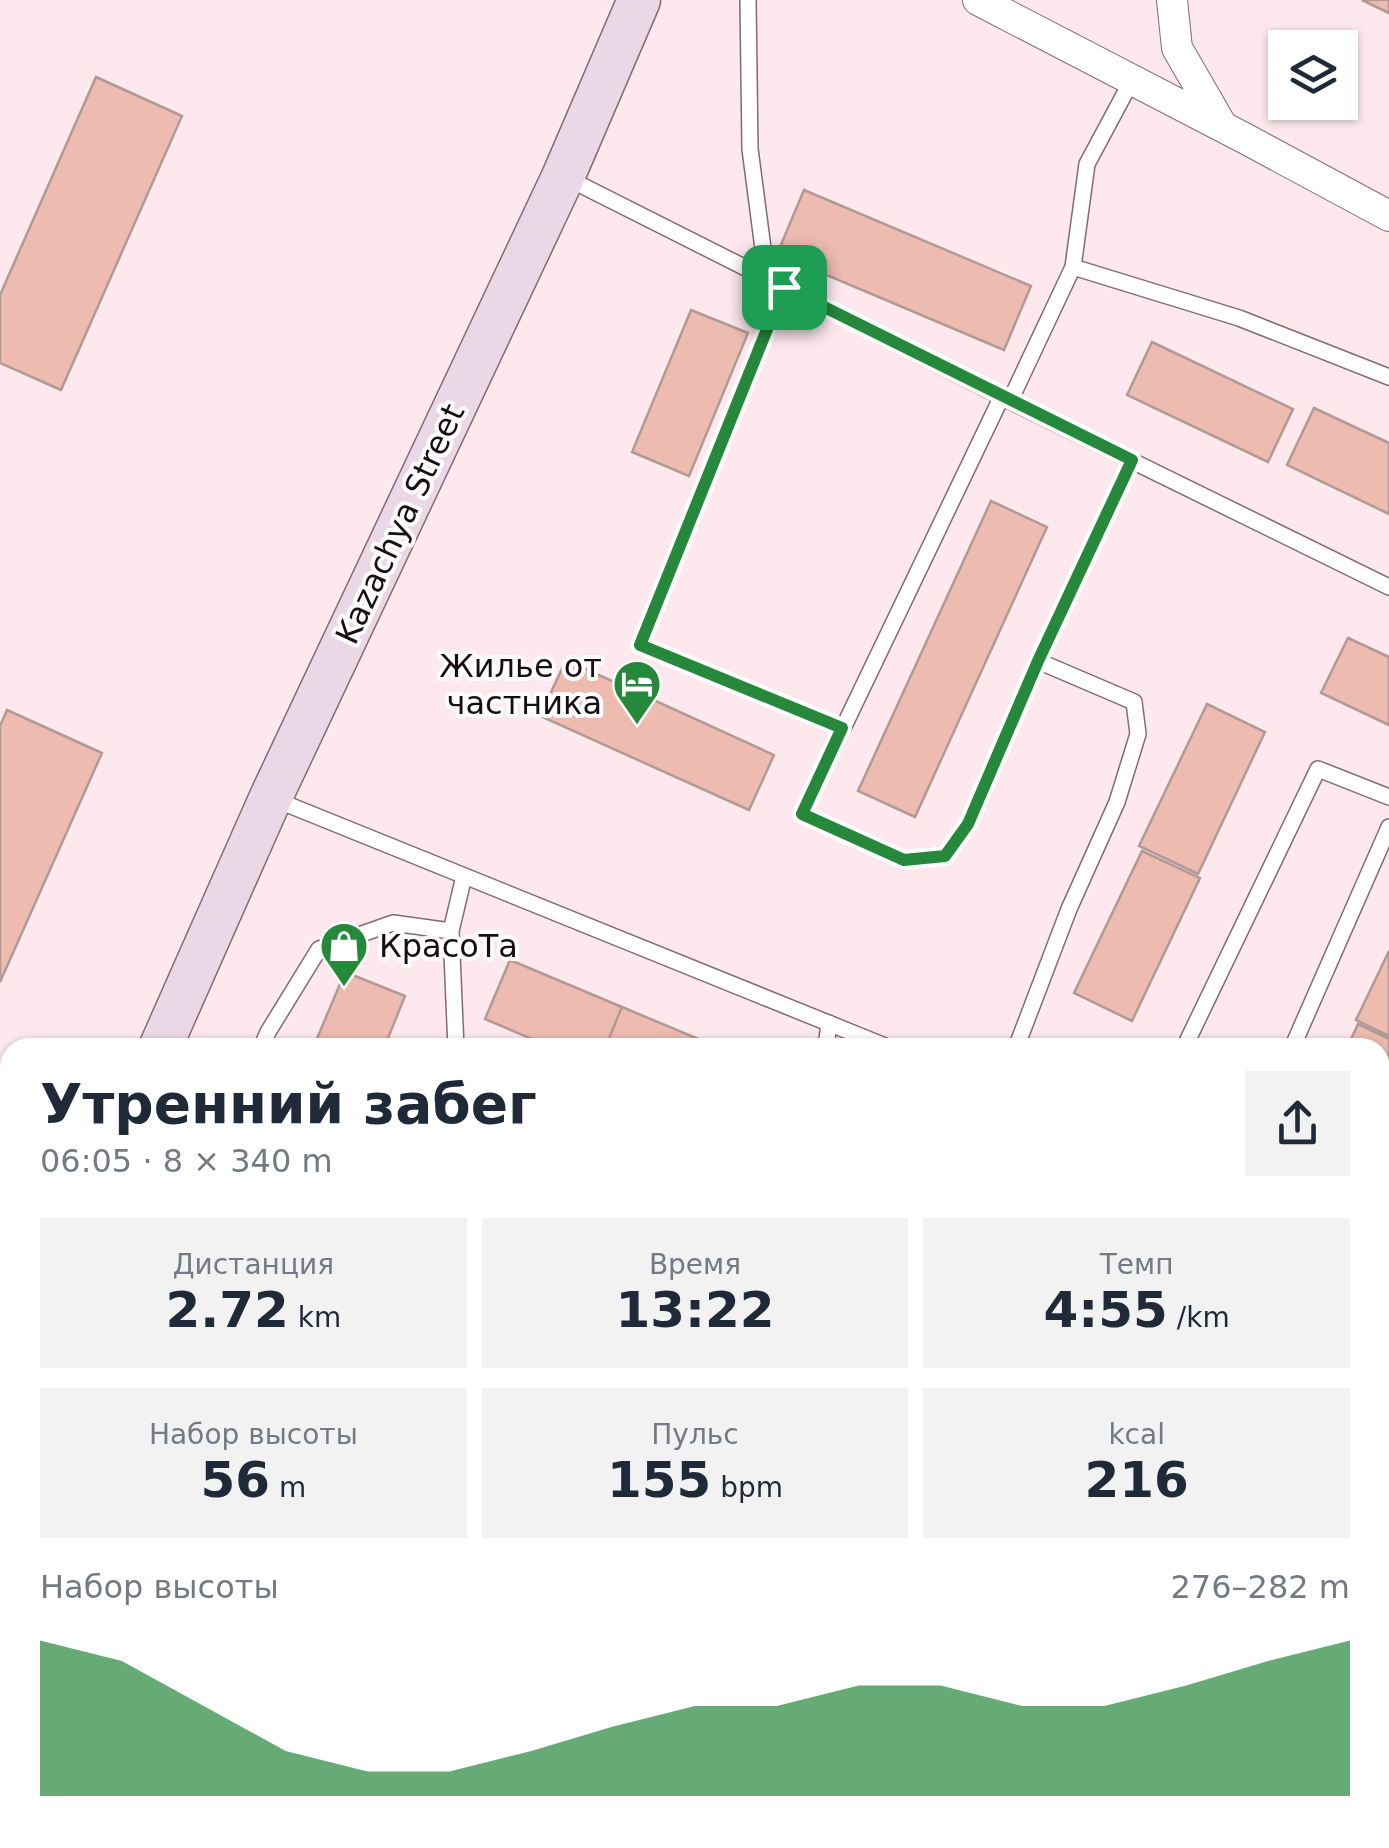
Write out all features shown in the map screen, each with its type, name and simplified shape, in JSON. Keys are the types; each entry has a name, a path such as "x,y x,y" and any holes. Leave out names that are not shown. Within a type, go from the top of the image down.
{"street":[{"name":"Kazachya Street","path":"164,1038 271,797 563,177 639,0"},
{"path":"978,0 1389,216"},
{"path":"1172,0 1177,48 1222,126"}],"lane":[{"path":"748,0 750,149 767,279"},
{"path":"1132,80 1087,164 1074,266 802,814 904,860 945,856 968,824 1038,661 1132,460"},
{"path":"563,177 1389,587"},
{"path":"1074,266 1239,318 1389,377"},
{"path":"784,287 640,645 842,728"},
{"path":"1020,1038 1068,910 1117,802 1138,734 1134,702 1038,661"},
{"path":"1189,1038 1318,770 1389,797"},
{"path":"271,797 866,1038"},
{"path":"1296,1038 1389,828"},
{"path":"456,1038 451,930 464,876"},
{"path":"266,1038 319,948 393,923 451,930"},
{"path":"827,1038 829,1023"}],"building":[{"path":"1362,0 1389,0 1389,13"},
{"path":"96,77 182,116 61,390 0,363 0,295"},
{"path":"804,190 1031,286 1004,350 777,254"},
{"path":"691,310 748,333 689,476 632,452"},
{"path":"1152,342 1293,409 1268,462 1127,395"},
{"path":"1314,408 1389,443 1389,514 1287,465"},
{"path":"991,501 1047,527 915,817 858,791"},
{"path":"1348,638 1389,657 1389,725 1321,693"},
{"path":"566,660 774,755 749,810 540,716"},
{"path":"1207,704 1265,732 1198,874 1139,846"},
{"path":"7,710 102,753 0,982 0,726"},
{"path":"1142,851 1200,878 1132,1021 1074,993"},
{"path":"1389,951 1389,1036 1356,1020"},
{"path":"510,960 622,1007 609,1038 530,1038 485,1019"},
{"path":"345,972 405,996 388,1038 317,1038"},
{"path":"622,1007 696,1038 609,1038"},
{"path":"1358,1024 1387,1038 1352,1038"}],"place":[{"name":"Жилье от частника","path":"637,726"},
{"name":"КрасоТа","path":"344,988"}],"route":[{"path":"784,287 1132,460 1038,661 968,824 945,856 904,860 802,814 842,728 640,645 784,287"}]}
